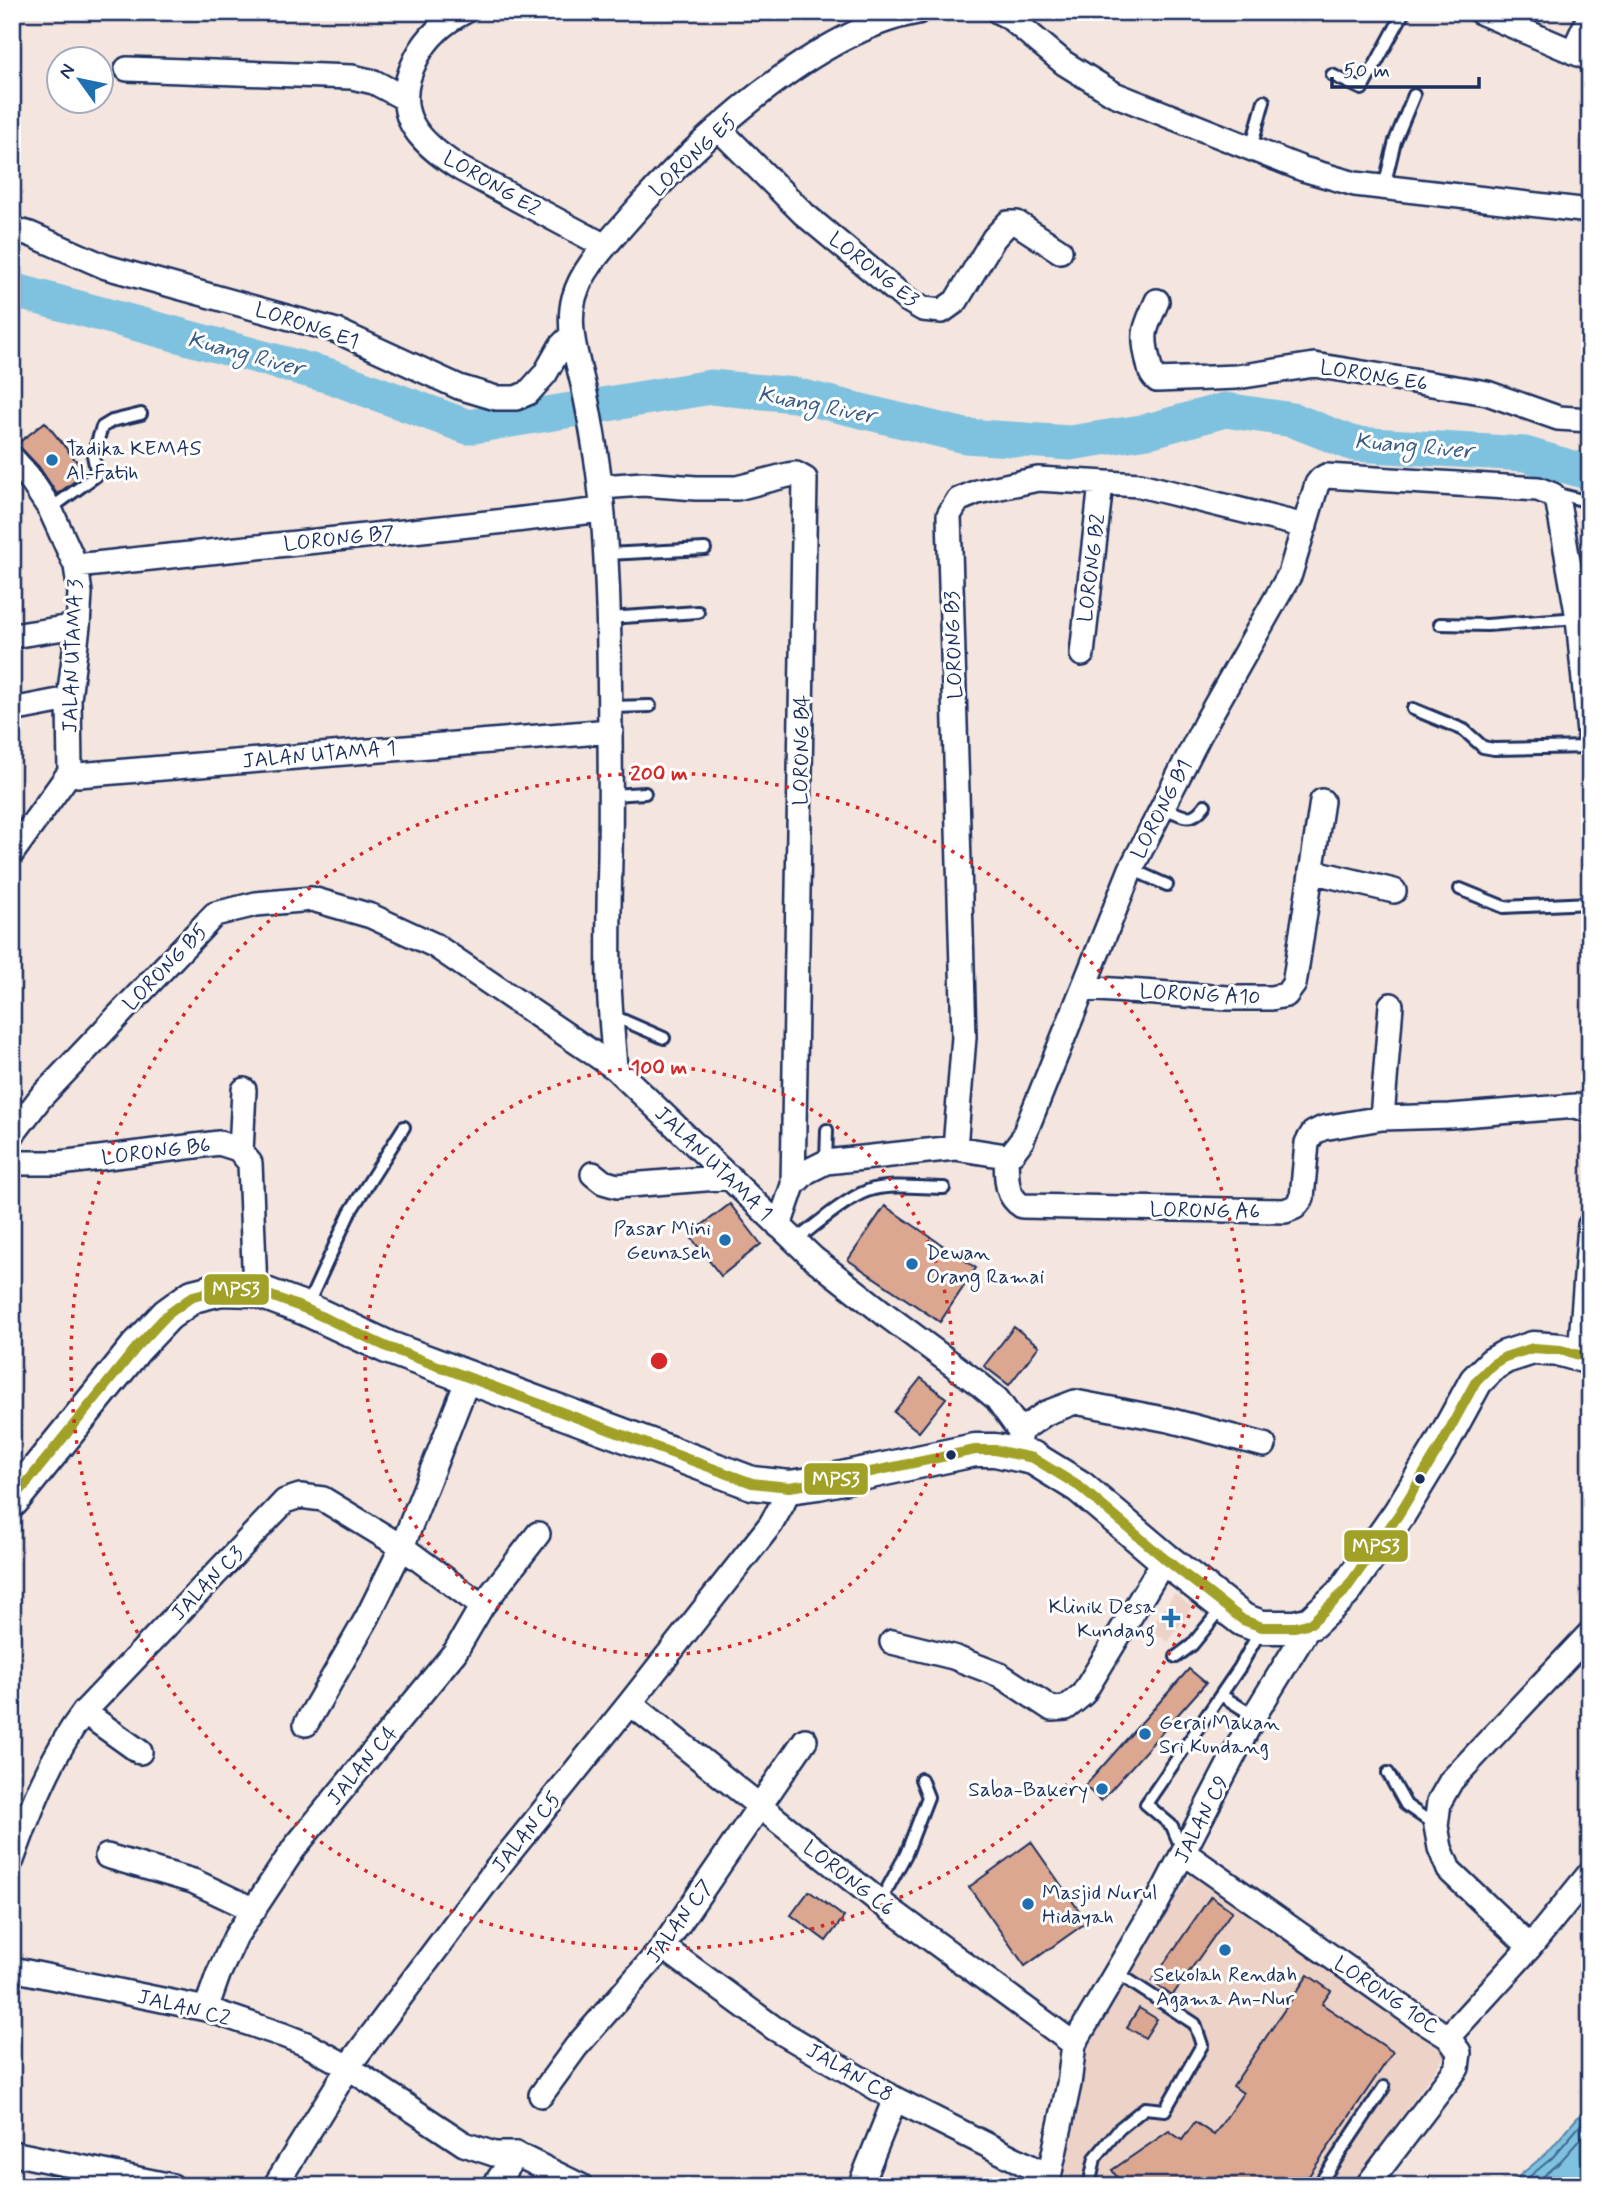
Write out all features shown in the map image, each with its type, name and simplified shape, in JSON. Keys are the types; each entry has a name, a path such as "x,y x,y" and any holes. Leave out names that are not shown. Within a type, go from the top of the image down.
{"main road":[{"path":"12,1501 136,1348 167,1315 192,1296 221,1289 255,1290 306,1309 387,1347 468,1379 752,1483 789,1487 818,1483 975,1450 995,1450 1019,1442 1033,1458 1080,1487 1243,1620 1262,1627 1295,1627 1311,1623 1344,1592 1399,1514 1476,1381 1493,1364 1533,1348 1585,1356"}],"street":[{"path":"127,69 352,77 374,82 404,98 409,73 436,18 464,12"},
{"path":"999,12 1009,17 1063,63 1114,94 1332,178 1384,187 1590,211"},
{"path":"1480,12 1582,55 1590,15"},
{"name":"LORONG E5","path":"602,499 593,430 572,335 572,303 577,286 585,273 605,246 665,179 718,128 825,49 861,30 911,13"},
{"name":"LORONG E2","path":"404,98 417,131 444,158 605,246"},
{"name":"LORONG E3","path":"718,128 804,214 906,299 923,309 942,311 956,301 1008,223 1017,223 1060,251"},
{"name":"LORONG E1","path":"12,229 30,234 106,267 337,331 459,387 496,398 516,398 528,393 545,374 561,346 572,335"},
{"name":"LORONG E6","path":"1157,300 1143,335 1143,342 1151,375 1157,380 1237,377 1314,365 1487,393 1558,418 1590,420"},
{"name":"JALAN UTAMA 3","path":"12,458 50,509 76,566 79,593 78,626 69,699 70,772"},
{"name":"LORONG B4","path":"602,499 643,484 737,488 788,475 796,474 805,479 793,1185 787,1233"},
{"name":"LORONG B1","path":"1006,1156 1013,1152 1022,1140 1131,869 1205,724 1290,574 1317,484 1326,476 1538,489 1553,495"},
{"name":"LORONG B3","path":"955,1148 964,1037 949,515 958,500 977,492 1038,479 1140,485 1305,526"},
{"name":"LORONG B2","path":"1082,654 1101,483"},
{"path":"1553,495 1558,503 1578,618 1590,745"},
{"path":"602,499 607,554 611,731 609,948 615,1068"},
{"name":"LORONG B7","path":"76,566 484,524 602,499"},
{"path":"12,636 78,626"},
{"path":"12,710 69,699"},
{"name":"JALAN UTAMA 1","path":"70,772 78,775 611,731"},
{"path":"12,853 70,772"},
{"name":"LORONG A10","path":"1084,988 1228,998 1271,998 1286,995 1294,984 1322,801"},
{"path":"1311,871 1394,891"},
{"name":"LORONG B5","path":"12,1135 41,1097 215,914 256,904 312,899 371,916 422,939 615,1068"},
{"path":"1382,1118 1391,1005"},
{"name":"JALAN UTAMA 1","path":"615,1068 813,1258 997,1399 1019,1442"},
{"path":"241,1152 244,1090"},
{"name":"LORONG A6","path":"1006,1156 1009,1193 1014,1201 1022,1206 1284,1211 1295,1207 1302,1198 1307,1143 1313,1133 1323,1128 1382,1118 1450,1116 1576,1106 1590,1111"},
{"name":"LORONG B6","path":"12,1163 61,1163 219,1143 238,1149 250,1163 255,1290"},
{"path":"793,1185 806,1172 826,1163 955,1148 1006,1156"},
{"path":"593,1174 603,1182 617,1186 730,1177"},
{"path":"1585,1356 1590,1225"},
{"path":"306,1724 367,1618 402,1547 468,1379"},
{"path":"1019,1442 1046,1413 1075,1402 1169,1420 1264,1445"},
{"name":"JALAN C5","path":"275,2186 348,2067 494,1872 771,1524 789,1487"},
{"name":"JALAN C3","path":"12,1860 46,1779 75,1723 285,1501 300,1496 323,1499 402,1547 482,1605"},
{"name":"JALAN C4","path":"206,2009 236,1936 295,1847 456,1652 482,1605 538,1534"},
{"path":"892,1642 953,1657 1000,1675 1052,1709 1066,1708 1083,1694 1166,1559"},
{"name":"JALAN C9","path":"1048,2181 1069,2084 1074,2045 1157,1903 1254,1716 1311,1623"},
{"path":"1530,1947 1449,1870 1440,1848 1436,1826 1439,1802 1451,1781 1590,1633"},
{"name":"LORONG C6","path":"630,1703 880,1902 1074,2045"},
{"path":"84,1712 140,1752"},
{"name":"JALAN C7","path":"541,2095 576,2047 663,1947 805,1740"},
{"name":"LORONG 10C","path":"1183,1852 1448,2037 1530,1947 1590,1874"},
{"path":"107,1856 193,1881 254,1910"},
{"name":"JALAN C8","path":"663,1947 774,2028 895,2099 1048,2181"},
{"name":"JALAN C2","path":"12,1969 206,2009 295,2039 348,2067 464,2144 494,2154 516,2154 581,2186"},
{"path":"1367,2186 1457,2068 1459,2052 1448,2037"},
{"path":"860,2186 895,2099"},
{"path":"12,2153 172,2186"},
{"path":"495,2186 516,2154"}],"lane":[{"path":"1332,75 1362,89 1404,12"},
{"path":"1384,187 1395,141 1414,95"},
{"path":"1251,148 1264,101"},
{"path":"50,509 97,475 93,455 102,427 112,421 141,414"},
{"path":"1553,495 1590,502"},
{"path":"607,554 705,549"},
{"path":"608,618 698,612"},
{"path":"1440,624 1487,625 1578,618"},
{"path":"610,707 650,706"},
{"path":"1413,709 1464,730 1483,747 1494,749 1590,745"},
{"path":"611,795 645,793"},
{"path":"1162,806 1186,818 1196,816 1205,805"},
{"path":"1131,869 1167,885"},
{"path":"1460,889 1504,907 1590,903"},
{"path":"611,1015 664,1038"},
{"path":"306,1309 351,1212 404,1127"},
{"path":"826,1163 827,1130"},
{"path":"787,1233 867,1191 884,1188 944,1188"},
{"path":"1176,1657 1192,1645 1224,1606"},
{"path":"1183,1852 1172,1826 1146,1804 1221,1695 1262,1627"},
{"path":"1221,1695 1254,1716"},
{"path":"1388,1773 1406,1804 1436,1826"},
{"path":"880,1902 906,1854 928,1797 921,1779"},
{"path":"1089,2186 1095,2158 1119,2129 1145,2108 1165,2110 1202,2045 1195,2024 1116,1972"},
{"path":"1318,2186 1384,2087"}],"shaded area":[{"name":"Klinik Desa Kundang","path":"1174,1594 1192,1607 1168,1642 1150,1629"},
{"name":"Sekolah Rendah Agama An-Nur","path":"1194,1870 1449,2050 1352,2186 1060,2186 1090,2030"}],"water":[{"path":"1590,2103 1590,2186 1507,2186 1547,2153"}],"building":[{"name":"Tadika KEMAS Al-Fatih","path":"45,422 86,473 57,494 39,467 16,445"},
{"name":"Pasar Mini Geunaseh","path":"730,1204 761,1244 721,1276 689,1235"},
{"name":"Dewan Orang Ramai","path":"885,1206 976,1268 940,1322 848,1260"},
{"path":"1014,1327 1039,1346 1009,1385 984,1366"},
{"path":"921,1378 946,1398 919,1432 894,1412"},
{"name":"Gerai Makan Sri Kundang","path":"1189,1669 1206,1683 1101,1801 1085,1786"},
{"name":"Masjid Nurul Hidayah","path":"1031,1842 1087,1922 1025,1966 969,1887"},
{"path":"809,1891 844,1917 826,1941 791,1915"},
{"path":"1211,1896 1232,1911 1172,1996 1152,1981"},
{"path":"1308,1975 1331,1991 1322,2004 1393,2052 1302,2186 1123,2186 1112,2170 1169,2131 1182,2140 1195,2122 1214,2135 1243,2093 1233,2086"},
{"path":"1139,2008 1157,2019 1145,2038 1127,2027"}],"waterway":[{"name":"Kuang River","path":"12,290 330,376 468,427 711,387 795,395 965,436 1070,443 1148,431 1225,410 1293,420 1354,444 1525,454 1590,473"}],"transit line":[{"name":"MPS3","path":"12,1501 136,1348 167,1315 193,1296 221,1289 255,1290 306,1309 387,1347 752,1483 789,1487 818,1483 975,1450 995,1450 1033,1458 1080,1487 1243,1620 1262,1627 1295,1627 1311,1623 1344,1592 1399,1514 1476,1381 1493,1364 1533,1348 1561,1350 1590,1358"}],"place":[{"name":"Tadika KEMAS Al-Fatih","path":"52,460"},
{"name":"Pasar Mini Geunaseh","path":"725,1240"},
{"name":"Dewan Orang Ramai","path":"912,1264"},
{"name":"Klinik Desa Kundang","path":"1171,1618"},
{"name":"Gerai Makan Sri Kundang","path":"1145,1734"},
{"name":"Saba-Bakery","path":"1102,1789"},
{"name":"Masjid Nurul Hidayah","path":"1028,1904"},
{"name":"Sekolah Rendah Agama An-Nur","path":"1225,1950"}]}
